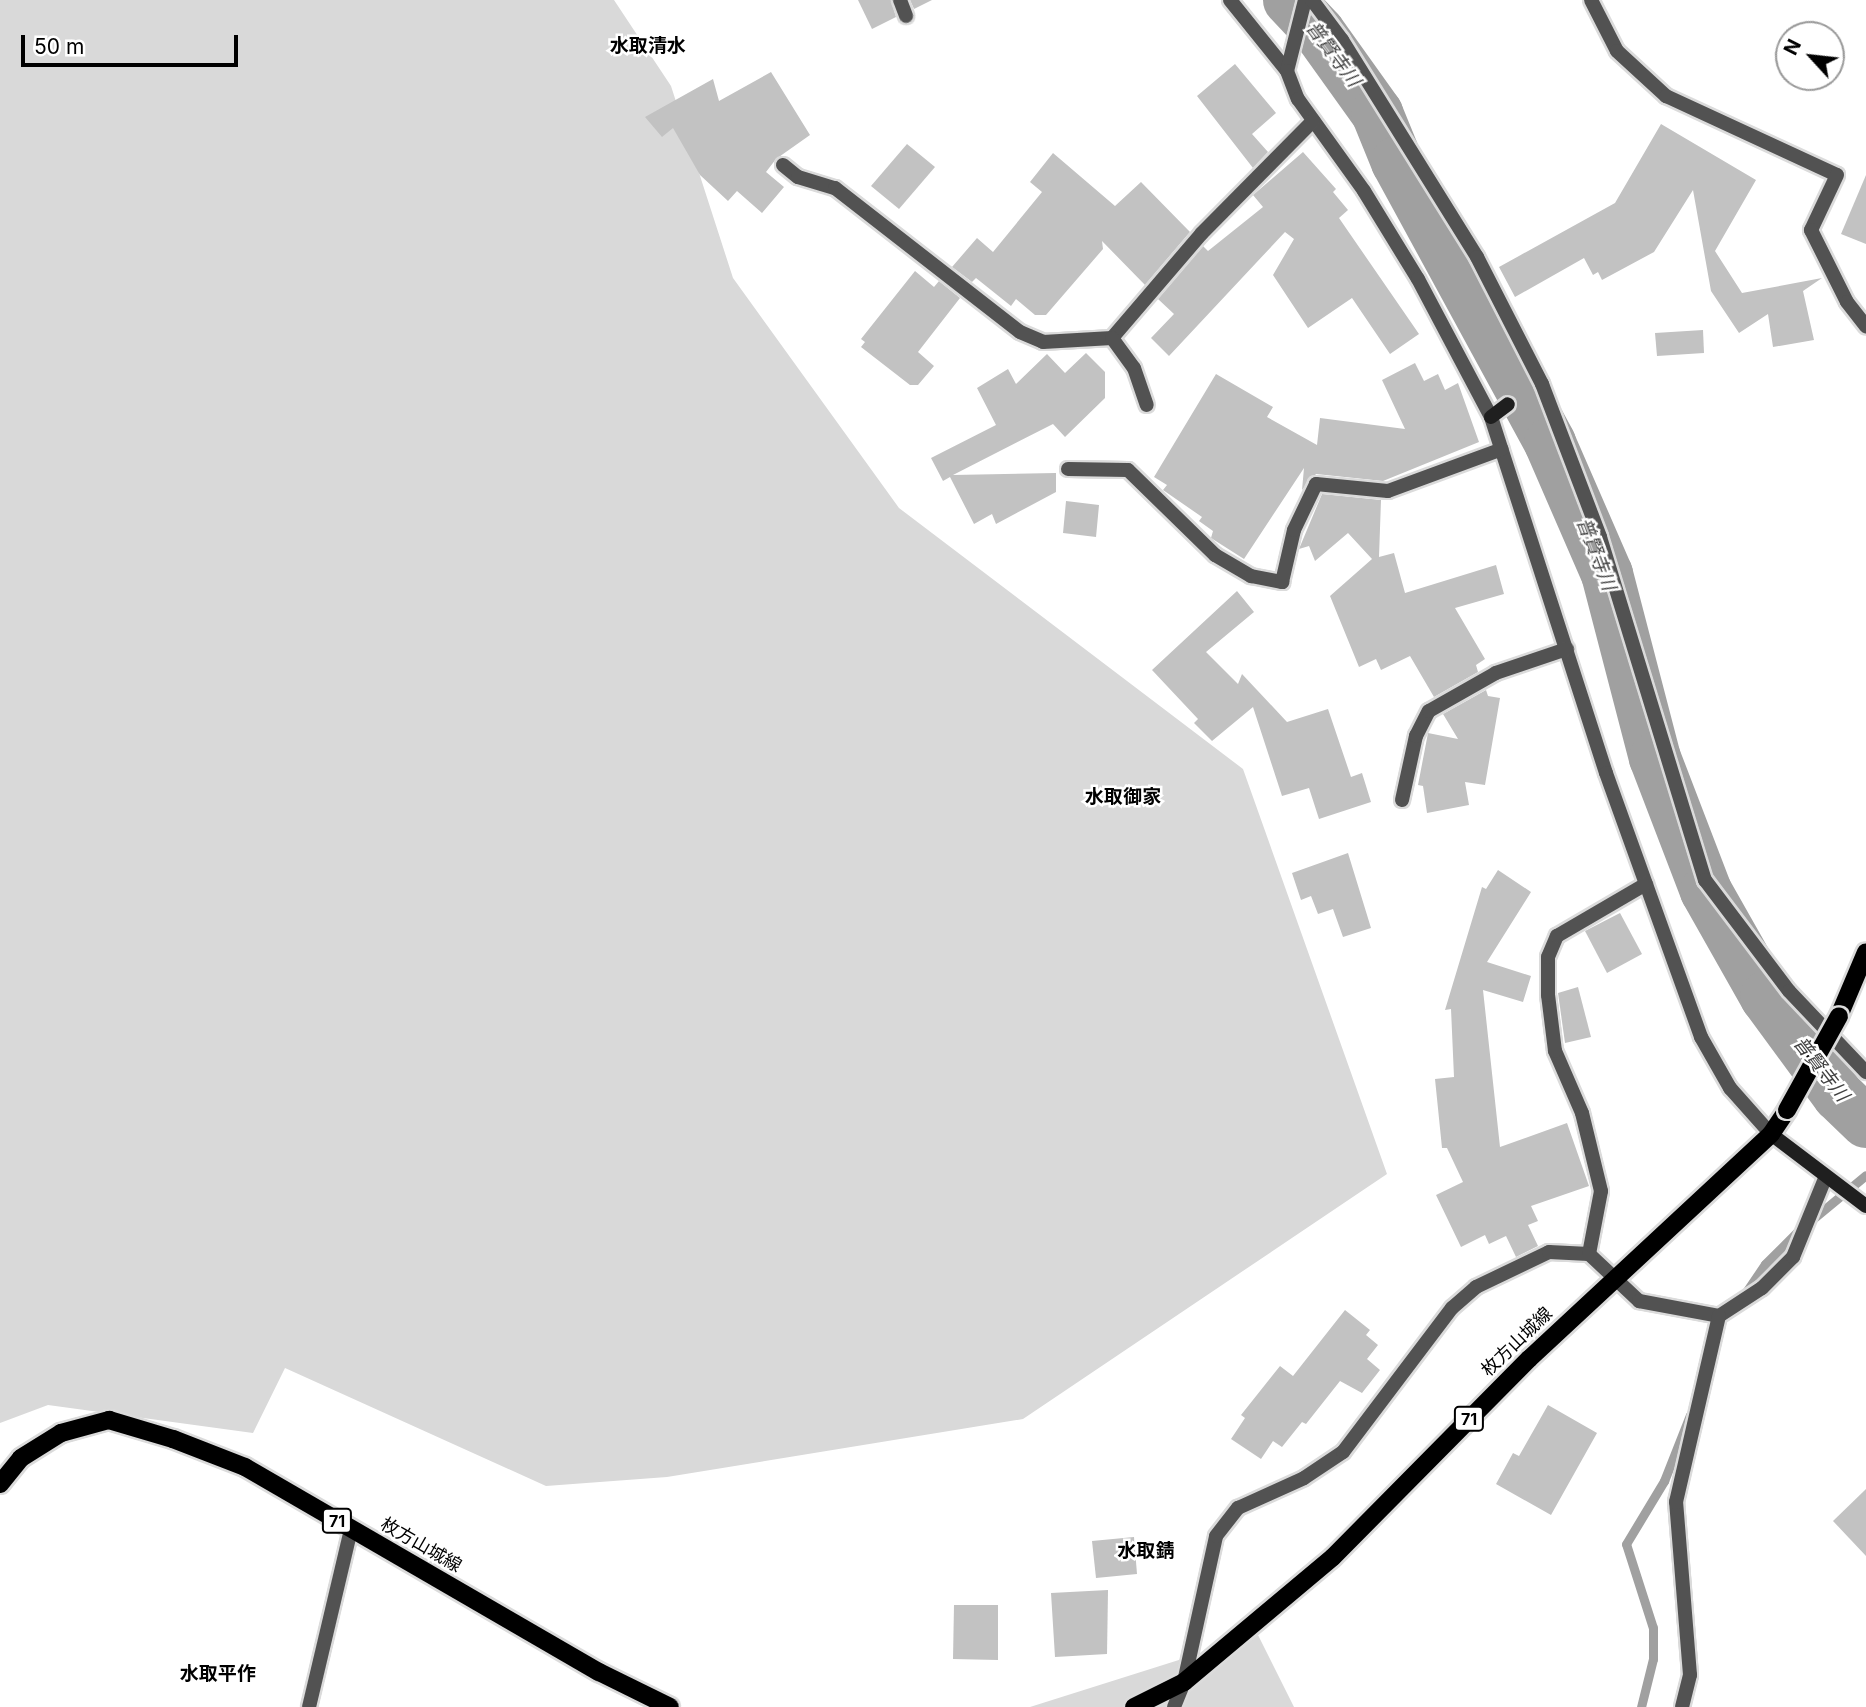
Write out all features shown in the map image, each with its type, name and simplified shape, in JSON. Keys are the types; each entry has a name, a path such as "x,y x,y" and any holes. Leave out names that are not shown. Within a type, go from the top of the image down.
{"main road":[{"name":"枚方山城線","path":"1134,1707 1184,1682 1333,1557 1529,1359 1771,1134 1839,1016 1866,952"},
{"name":"枚方山城線","path":"0,1484 21,1458 61,1433 109,1420 245,1467 599,1672 670,1707"}],"street":[{"path":"900,0 906,16"},
{"path":"1230,0 1287,71 1313,121 1364,191 1418,279 1491,418 1646,884 1701,1037 1730,1088 1771,1134 1866,1206"},
{"path":"1591,0 1617,51 1667,96 1837,175 1811,230 1847,302 1866,326"},
{"path":"1287,71 1293,41 1306,2 1342,40 1477,257 1542,384 1601,537 1705,880 1789,991 1866,1072"},
{"path":"783,165 798,177 835,188 1020,332 1043,342 1112,338 1202,233 1313,121"},
{"path":"1112,338 1134,368 1147,405"},
{"path":"1491,418 1508,404"},
{"path":"1068,469 1128,470 1215,555 1251,576 1282,582 1294,530 1315,484 1388,491 1502,449"},
{"path":"1402,800 1416,736 1429,711 1496,673 1567,649"},
{"path":"1589,1254 1601,1191 1582,1112 1555,1051 1548,995 1548,957 1557,936 1646,884"},
{"path":"1174,1707 1184,1682 1216,1536 1238,1508 1304,1478 1343,1452 1394,1390 1452,1308 1476,1287 1549,1252 1589,1254 1639,1301 1719,1316 1762,1288 1793,1257 1826,1177"},
{"path":"1682,1707 1690,1675 1676,1502 1719,1316"},
{"path":"309,1707 351,1529"}],"shaded area":[{"path":"0,0 614,0 671,86 733,278 899,508 1243,769 1387,1174 1023,1419 667,1477 546,1486 285,1368 253,1433 48,1405 0,1423"},
{"path":"1258,1635 1294,1707 1030,1707"}],"building":[{"path":"858,0 891,0 896,17 872,29"},
{"path":"910,0 932,0 914,9"},
{"path":"1235,64 1276,113 1252,134 1268,152 1253,168 1197,96"},
{"path":"771,72 810,135 776,159 766,172 784,187 762,213 737,191 728,201 700,175 673,128 662,137 645,117 713,79 719,101"},
{"path":"1661,124 1756,180 1715,251 1742,293 1822,278 1803,291 1814,340 1773,347 1768,314 1739,333 1711,291 1693,190 1654,252 1602,280 1598,272 1593,275 1584,258 1515,297 1499,267 1615,203"},
{"path":"907,144 935,167 899,209 871,186"},
{"path":"1303,152 1336,189 1333,192 1348,210 1339,218 1419,334 1390,354 1352,298 1308,328 1273,275 1294,239 1285,232 1169,356 1151,338 1174,314 1158,299 1203,246 1208,251 1263,207 1253,195"},
{"path":"1053,153 1115,206 1141,182 1190,232 1145,285 1102,241 1103,249 1046,315 1035,315 1016,299 1011,306 976,278 972,282 952,267 977,238 993,252 1042,192 1030,182"},
{"path":"1866,175 1866,244 1841,234"},
{"path":"915,271 934,287 939,281 960,298 918,352 934,366 918,385 910,385 861,347 865,342 861,339"},
{"path":"1703,330 1704,353 1657,356 1655,333"},
{"path":"1086,353 1105,372 1105,398 1065,437 1053,424 953,475 1056,473 1056,492 996,524 992,514 974,524 950,477 943,481 931,458 996,425 977,388 1008,369 1016,384 1047,354 1065,373"},
{"path":"1415,363 1424,381 1438,374 1445,390 1458,383 1479,442 1383,481 1316,474 1302,490 1304,468 1244,559 1211,538 1213,531 1199,521 1202,517 1163,490 1167,485 1154,477 1216,374 1273,407 1267,417 1317,445 1320,418 1405,429 1382,380"},
{"path":"1322,494 1381,500 1379,557 1394,553 1405,593 1496,565 1504,594 1455,608 1485,659 1476,665 1478,672 1434,697 1410,656 1381,670 1376,659 1359,667 1330,596 1372,559 1348,533 1315,561 1309,546 1299,549"},
{"path":"1066,501 1099,505 1096,537 1063,533"},
{"path":"1237,591 1254,612 1206,652 1238,684 1242,674 1287,722 1328,709 1351,777 1362,773 1371,802 1319,819 1309,788 1282,796 1253,707 1212,741 1194,723 1198,719 1152,670"},
{"path":"1486,690 1488,696 1500,698 1485,785 1465,782 1469,805 1427,813 1423,786 1418,785 1428,733 1458,739 1443,714"},
{"path":"1348,853 1371,928 1343,937 1333,909 1318,914 1311,896 1301,900 1292,873"},
{"path":"1498,870 1531,892 1487,962 1531,976 1523,1002 1483,990 1500,1147 1567,1123 1589,1186 1531,1206 1538,1221 1528,1225 1538,1246 1516,1257 1506,1236 1489,1244 1485,1235 1461,1247 1436,1195 1463,1182 1447,1148 1442,1148 1435,1079 1454,1077 1451,1009 1445,1010 1482,887 1486,889"},
{"path":"1620,913 1642,954 1607,973 1585,931"},
{"path":"1578,987 1591,1037 1565,1043 1558,993"},
{"path":"1345,1310 1370,1330 1366,1335 1378,1345 1367,1359 1380,1370 1362,1393 1340,1381 1306,1424 1302,1422 1282,1447 1273,1441 1261,1459 1231,1439 1245,1418 1241,1415 1280,1366 1293,1376"},
{"path":"1548,1405 1597,1433 1551,1515 1496,1484 1513,1453 1519,1456"},
{"path":"1866,1489 1866,1556 1833,1521"},
{"path":"1134,1537 1137,1574 1096,1578 1092,1541"},
{"path":"1108,1590 1107,1654 1055,1657 1051,1593"},
{"path":"954,1605 998,1605 998,1660 953,1659"}],"waterway":[{"name":"普賢寺川","path":"1289,0 1319,32 1377,113 1397,162 1550,443 1607,574 1655,758 1706,891 1766,997 1838,1095 1866,1122"},
{"path":"1742,1298 1765,1264 1797,1232 1866,1175"},
{"path":"1641,1707 1653,1659 1653,1628 1626,1544 1664,1481 1690,1415"}],"district":[{"name":"水取清水","path":"648,46"},
{"name":"水取御家","path":"1123,797"},
{"name":"水取錆","path":"1146,1551"},
{"name":"水取平作","path":"218,1674"}]}
